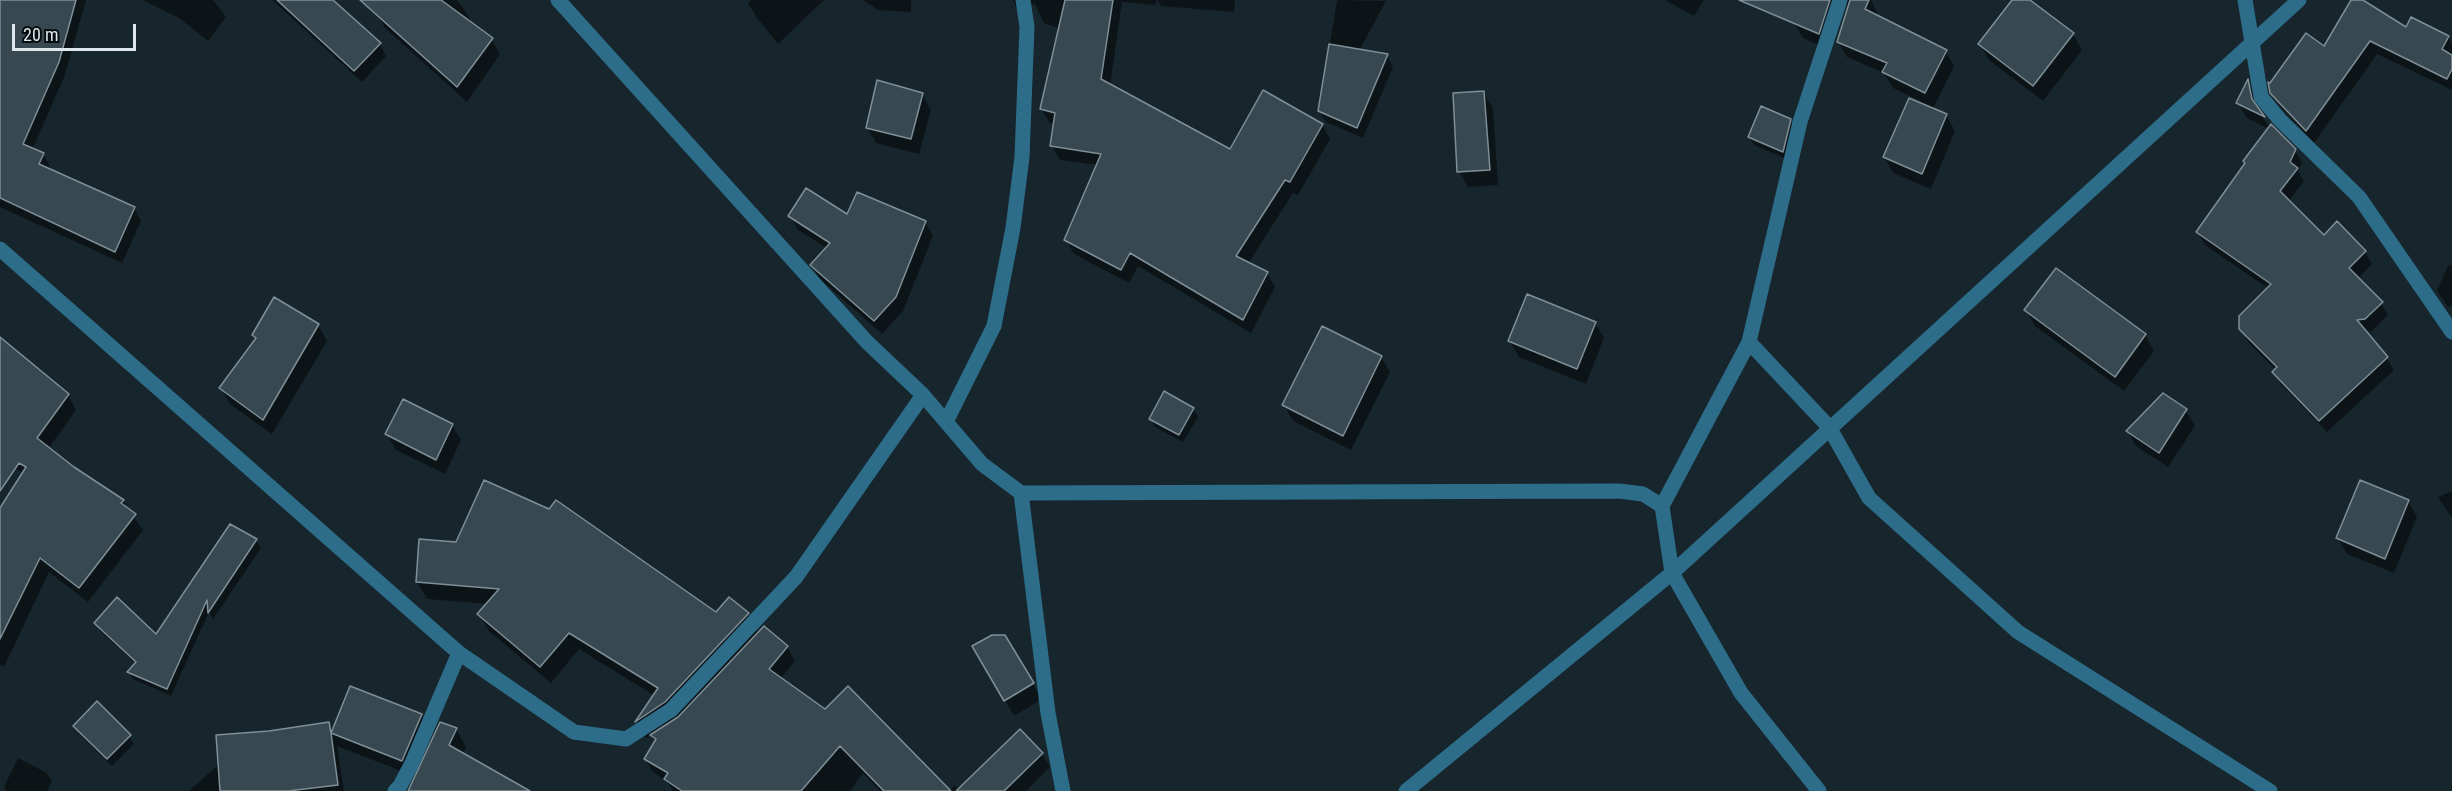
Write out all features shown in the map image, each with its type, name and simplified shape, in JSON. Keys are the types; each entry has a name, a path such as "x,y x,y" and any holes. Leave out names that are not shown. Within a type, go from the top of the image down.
{"street":[{"path":"558,0 867,342 922,395 982,464 1021,493 1619,491 1643,495 1662,507"},
{"path":"946,422 994,326 1013,228 1022,157 1027,27 1023,0"},
{"path":"1819,791 1741,693 1672,573 1662,507 1749,342 1800,122 1840,0"},
{"path":"2245,0 2261,97 2280,120 2359,197 2452,332"},
{"path":"1406,791 1672,573 1829,427 2299,0"},
{"path":"0,249 459,653 574,732 626,740 671,710 796,577 922,395"},
{"path":"1749,342 1829,427 1869,498 2018,632 2270,791"},
{"path":"1021,493 1048,713 1064,791"},
{"path":"395,791 412,763 459,653"}],"building":[{"path":"0,0 76,0 59,62 23,144 44,153 39,164 135,207 115,252 0,198"},
{"path":"277,0 333,0 381,43 354,71"},
{"path":"360,0 441,0 493,38 457,87"},
{"path":"1065,0 1113,0 1101,79 1230,149 1263,90 1323,124 1290,182 1285,180 1236,256 1268,272 1243,320 1130,253 1121,270 1064,240 1101,154 1050,146 1055,113 1040,109"},
{"path":"1739,0 1830,0 1819,34"},
{"path":"1850,0 1869,0 1865,9 1947,50 1925,93 1882,72 1887,63 1837,42"},
{"path":"2012,0 2030,0 2074,33 2033,86 1978,44"},
{"path":"2351,0 2363,0 2406,27 2411,17 2449,36 2442,49 2452,55 2452,69 2447,79 2370,41 2306,131 2270,93 2268,82 2270,83 2306,33 2324,46"},
{"path":"1329,44 1388,54 1357,128 1318,111"},
{"path":"2248,79 2252,99 2265,117 2236,103"},
{"path":"877,80 923,93 911,139 866,128"},
{"path":"1484,91 1490,170 1457,172 1453,93"},
{"path":"1909,98 1947,114 1922,174 1883,157"},
{"path":"1761,106 1791,119 1783,152 1748,137"},
{"path":"2271,124 2296,149 2290,162 2298,168 2280,191 2324,235 2337,221 2366,251 2349,268 2383,302 2365,319 2357,320 2388,357 2319,421 2272,372 2277,367 2239,329 2239,316 2271,284 2196,232 2245,163 2243,161"},
{"path":"806,188 847,214 857,192 926,221 896,297 874,321 810,265 830,243 788,216"},
{"path":"2056,268 2146,334 2115,377 2024,310"},
{"path":"1527,294 1596,322 1577,369 1508,341"},
{"path":"274,297 319,324 263,420 219,388 256,338 252,335"},
{"path":"1322,326 1382,356 1343,436 1282,405"},
{"path":"0,337 69,394 37,438 74,467 124,500 121,503 136,514 79,588 40,558 0,639 0,508 26,467 19,463 0,491"},
{"path":"1164,391 1194,408 1179,435 1149,419"},
{"path":"2163,393 2187,409 2159,453 2126,431"},
{"path":"403,399 453,424 436,460 385,434"},
{"path":"484,480 549,509 556,500 716,612 729,597 749,613 665,702 635,722 658,688 569,633 540,667 477,614 499,589 416,582 419,539 456,542"},
{"path":"2360,480 2409,500 2385,559 2336,538"},
{"path":"230,524 257,539 208,613 207,600 167,689 127,672 136,662 94,623 117,597 156,634"},
{"path":"764,626 788,646 769,669 825,709 848,686 951,791 884,791 840,746 801,791 682,791 664,779 668,773 644,759 656,739 650,735 678,717"},
{"path":"992,635 1005,635 1034,683 1004,701 972,646"},
{"path":"350,686 422,714 402,761 331,733"},
{"path":"97,701 131,735 107,759 73,726"},
{"path":"329,722 338,785 288,791 220,791 216,735 269,731"},
{"path":"440,722 457,728 449,745 530,791 408,791"},
{"path":"1020,729 1043,753 1004,791 956,791"}]}
